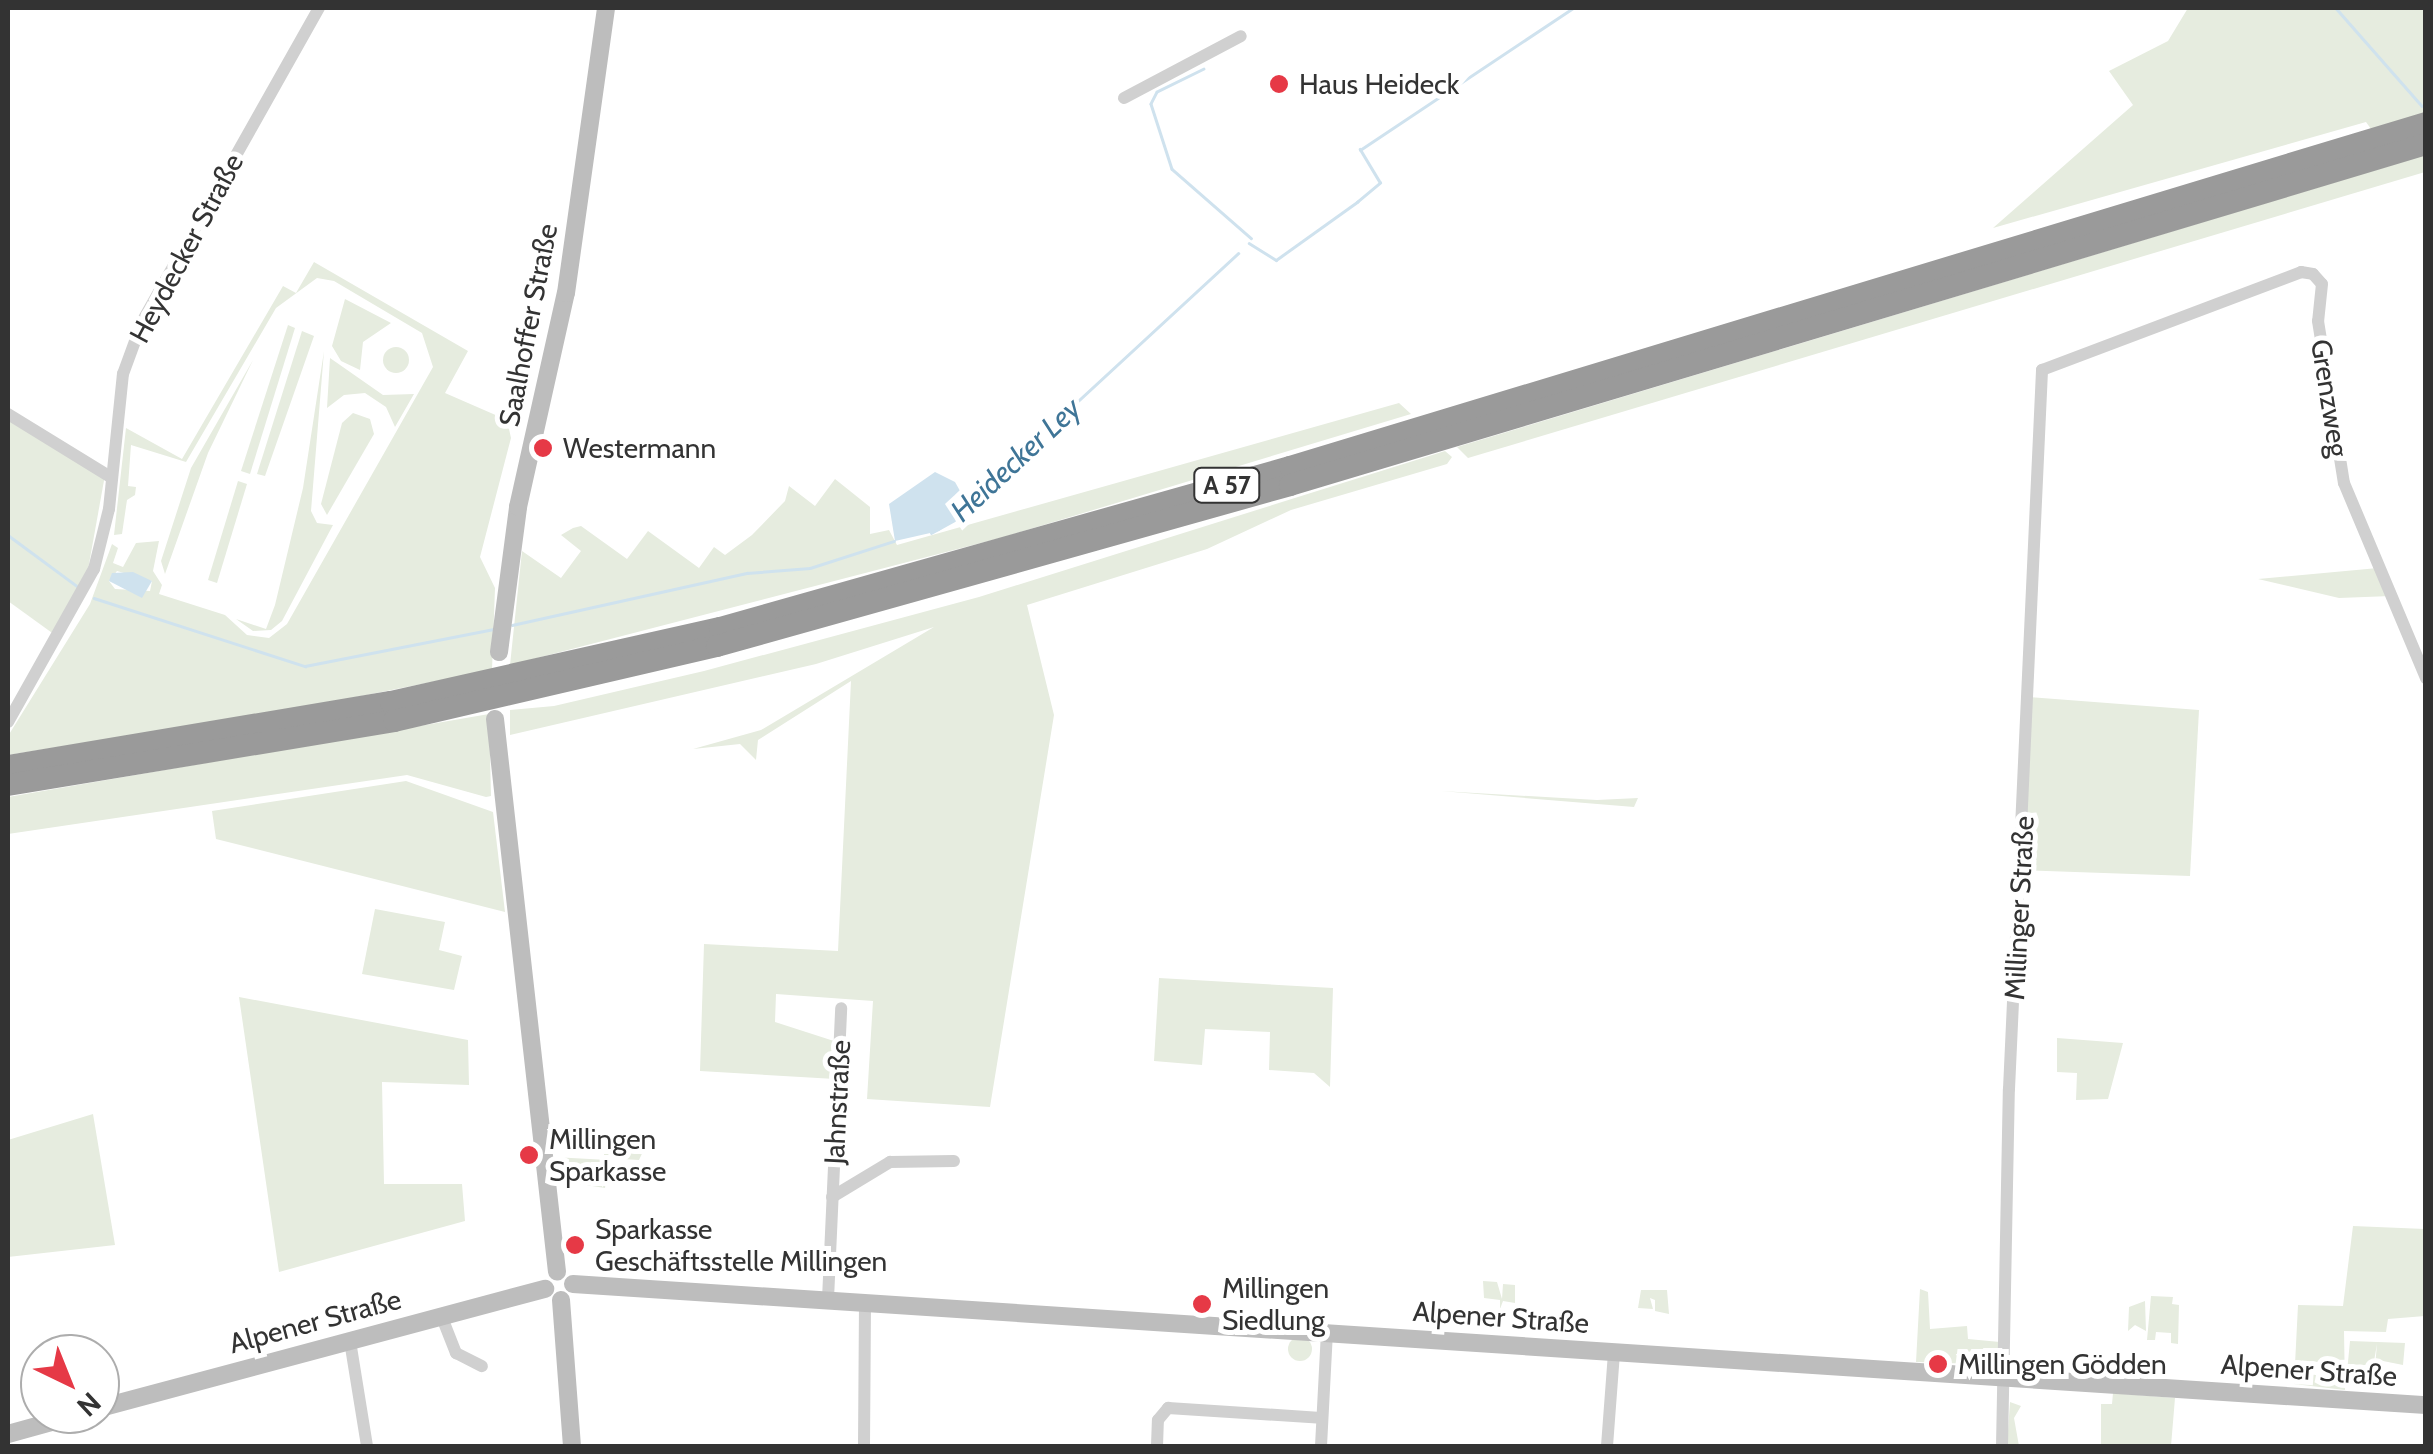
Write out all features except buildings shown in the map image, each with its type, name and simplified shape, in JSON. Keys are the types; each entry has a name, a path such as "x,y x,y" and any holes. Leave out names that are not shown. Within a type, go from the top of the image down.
{"highway":[{"name":"A 57","path":"8,766 390,702 720,628 1290,467 2426,123"},
{"name":"A 57","path":"8,785 394,720 718,646 1290,485 2426,144"}],"street":[{"name":"Heydecker Straße","path":"8,722 87,585 106,526 124,374 142,322 319,8"},
{"name":"Saalhoffer Straße","path":"500,652 511,542 566,292 606,8"},
{"path":"1124,98 1241,36"},
{"name":"Grenzweg","path":"2042,370 2301,272 2313,274 2322,284 2323,361 2344,483 2426,678"},
{"name":"Millinger Straße","path":"2002,1446 2009,1088 2042,370"},
{"path":"8,414 112,478"},
{"path":"495,719 565,1278 553,1294 572,1446"},
{"name":"Jahnstraße","path":"828,1299 841,1008"},
{"name":"Jahnstraße","path":"832,1197 890,1162 954,1161"},
{"name":"Alpener Straße","path":"565,1278 865,1302 2426,1406"},
{"name":"Alpener Straße","path":"120,1403 441,1315 553,1294"},
{"path":"864,1446 865,1302"},
{"path":"441,1315 456,1354 482,1366"},
{"path":"1321,1446 1327,1332"},
{"path":"350,1341 367,1446"},
{"path":"1607,1446 1614,1352"},
{"path":"1156,1446 1158,1420 1168,1408 1321,1418"}],"shaded area":[{"path":"2188,8 2425,8 2425,113 2371,129 2366,122 1993,228 2133,105 2109,71 2168,41"},
{"path":"2425,155 2425,172 1468,458 1457,447"},
{"path":"314,262 468,351 445,393 507,420 511,438 480,557 495,588 492,670 296,709 8,755 8,736 90,604 112,544 118,548 113,563 123,567 136,543 159,541 153,571 162,585 159,594 225,615 247,635 269,638 287,624 433,367 422,333 334,281 317,278 276,308 186,462 131,445 128,486 136,487 135,495 127,500 122,534 114,535 126,428 182,459 283,286 296,293","holes":["117,571 152,581 150,591 115,589 109,581"]},
{"path":"345,299 391,323 363,342 360,370 341,361 332,346"},
{"path":"288,325 295,328 250,474 241,471"},
{"path":"302,331 314,336 265,476 257,474"},
{"path":"396,347 405,351 409,360 405,369 396,373 387,369 383,360 387,351"},
{"path":"324,351 311,511 317,523 333,525 282,621 271,630 253,631 236,619 266,629 275,605 303,488"},
{"path":"330,358 383,395 414,394 395,427 386,407 365,393 344,395 327,408"},
{"path":"253,360 208,453 165,574 161,561 191,468"},
{"path":"1399,403 1411,414 1004,537 510,665 522,551 561,578 581,551 561,535 573,528 581,526 627,559 648,531 699,568 714,547 725,555 752,535 785,501 789,486 815,506 835,479 870,507 870,534 889,530 897,545"},
{"path":"353,413 370,419 374,434 327,515 321,504 342,423"},
{"path":"8,414 105,475 87,575 55,635 8,601"},
{"path":"1445,451 1452,457 1447,464 1291,510 1207,549 1027,605 1054,715 990,1107 867,1099 873,1001 776,994 775,1022 837,1042 835,1079 700,1071 704,944 838,951 851,681 758,740 756,760 740,744 693,749 761,730 934,627 816,664 510,735 510,710 554,706 704,671 979,597"},
{"path":"238,481 247,484 217,583 208,580"},
{"path":"2378,568 2391,596 2339,598 2258,579"},
{"path":"2028,697 2199,710 2190,876 2021,870"},
{"path":"489,714 491,796 407,775 8,834 8,797"},
{"path":"406,781 493,812 505,912 216,839 212,811"},
{"path":"1441,791 1597,800 1638,798 1634,807"},
{"path":"375,909 445,922 439,950 462,956 454,990 362,974"},
{"path":"1159,978 1333,988 1330,1087 1314,1073 1269,1070 1270,1032 1205,1029 1202,1065 1154,1061"},
{"path":"239,997 468,1040 469,1085 382,1082 384,1184 462,1184 465,1221 279,1272"},
{"path":"2057,1038 2123,1043 2108,1099 2076,1100 2077,1073 2057,1072"},
{"path":"93,1114 115,1245 8,1257 8,1140"},
{"path":"622,1140 647,1143 639,1160 604,1158 604,1149 624,1152"},
{"path":"553,1157 608,1160 605,1188 579,1184 576,1169 556,1172"},
{"path":"2353,1226 2425,1229 2425,1316 2388,1319 2386,1332 2344,1331 2345,1390 2294,1384 2298,1305 2343,1306"},
{"path":"1483,1281 1497,1282 1502,1299 1503,1284 1515,1285 1515,1303 1503,1301 1500,1309 1500,1300 1484,1298"},
{"path":"1920,1289 1928,1292 1930,1329 1967,1326 1968,1339 2000,1342 1997,1358 1977,1364 1916,1362"},
{"path":"1641,1290 1667,1290 1669,1314 1655,1311 1655,1300 1650,1298 1653,1309 1638,1308"},
{"path":"2151,1296 2173,1297 2172,1304 2179,1305 2178,1344 2171,1343 2171,1333 2156,1332 2155,1340 2147,1340"},
{"path":"2145,1301 2146,1331 2135,1325 2128,1331 2129,1307"},
{"path":"1300,1337 1312,1349 1300,1361 1288,1349"},
{"path":"2350,1341 2405,1343 2403,1365 2383,1361 2375,1367 2377,1344 2373,1367 2354,1366 2347,1372"},
{"path":"2113,1393 2175,1398 2171,1446 2101,1446 2101,1404 2112,1404"},
{"path":"2010,1402 2021,1406 2014,1418 2019,1446 2007,1445"}],"water":[{"path":"935,472 955,482 964,498 956,518 939,531 895,541 889,504"},
{"path":"133,572 152,581 142,598 109,581 112,573"}],"waterway":[{"name":"Heidecker Ley","path":"1249,243 1276,260 1357,202 1380,183 1360,150 1573,8"},
{"path":"2336,8 2422,106"},
{"path":"1204,69 1157,92 1151,104 1172,169 1251,238"},
{"name":"Heidecker Ley","path":"961,509 1238,253"},
{"name":"Heidecker Ley","path":"931,533 954,520"},
{"path":"8,535 77,586"},
{"name":"Heidecker Ley","path":"512,625 747,573 810,568 894,541"},
{"path":"94,598 305,666 493,629"}],"place":[{"name":"Haus Heideck","path":"1279,84"},
{"name":"Westermann","path":"543,448"},
{"name":"Millingen Sparkasse","path":"529,1155"},
{"name":"Sparkasse Geschäftsstelle Millingen","path":"575,1245"},
{"name":"Millingen Siedlung","path":"1202,1304"},
{"name":"Millingen Gödden","path":"1938,1364"}]}
